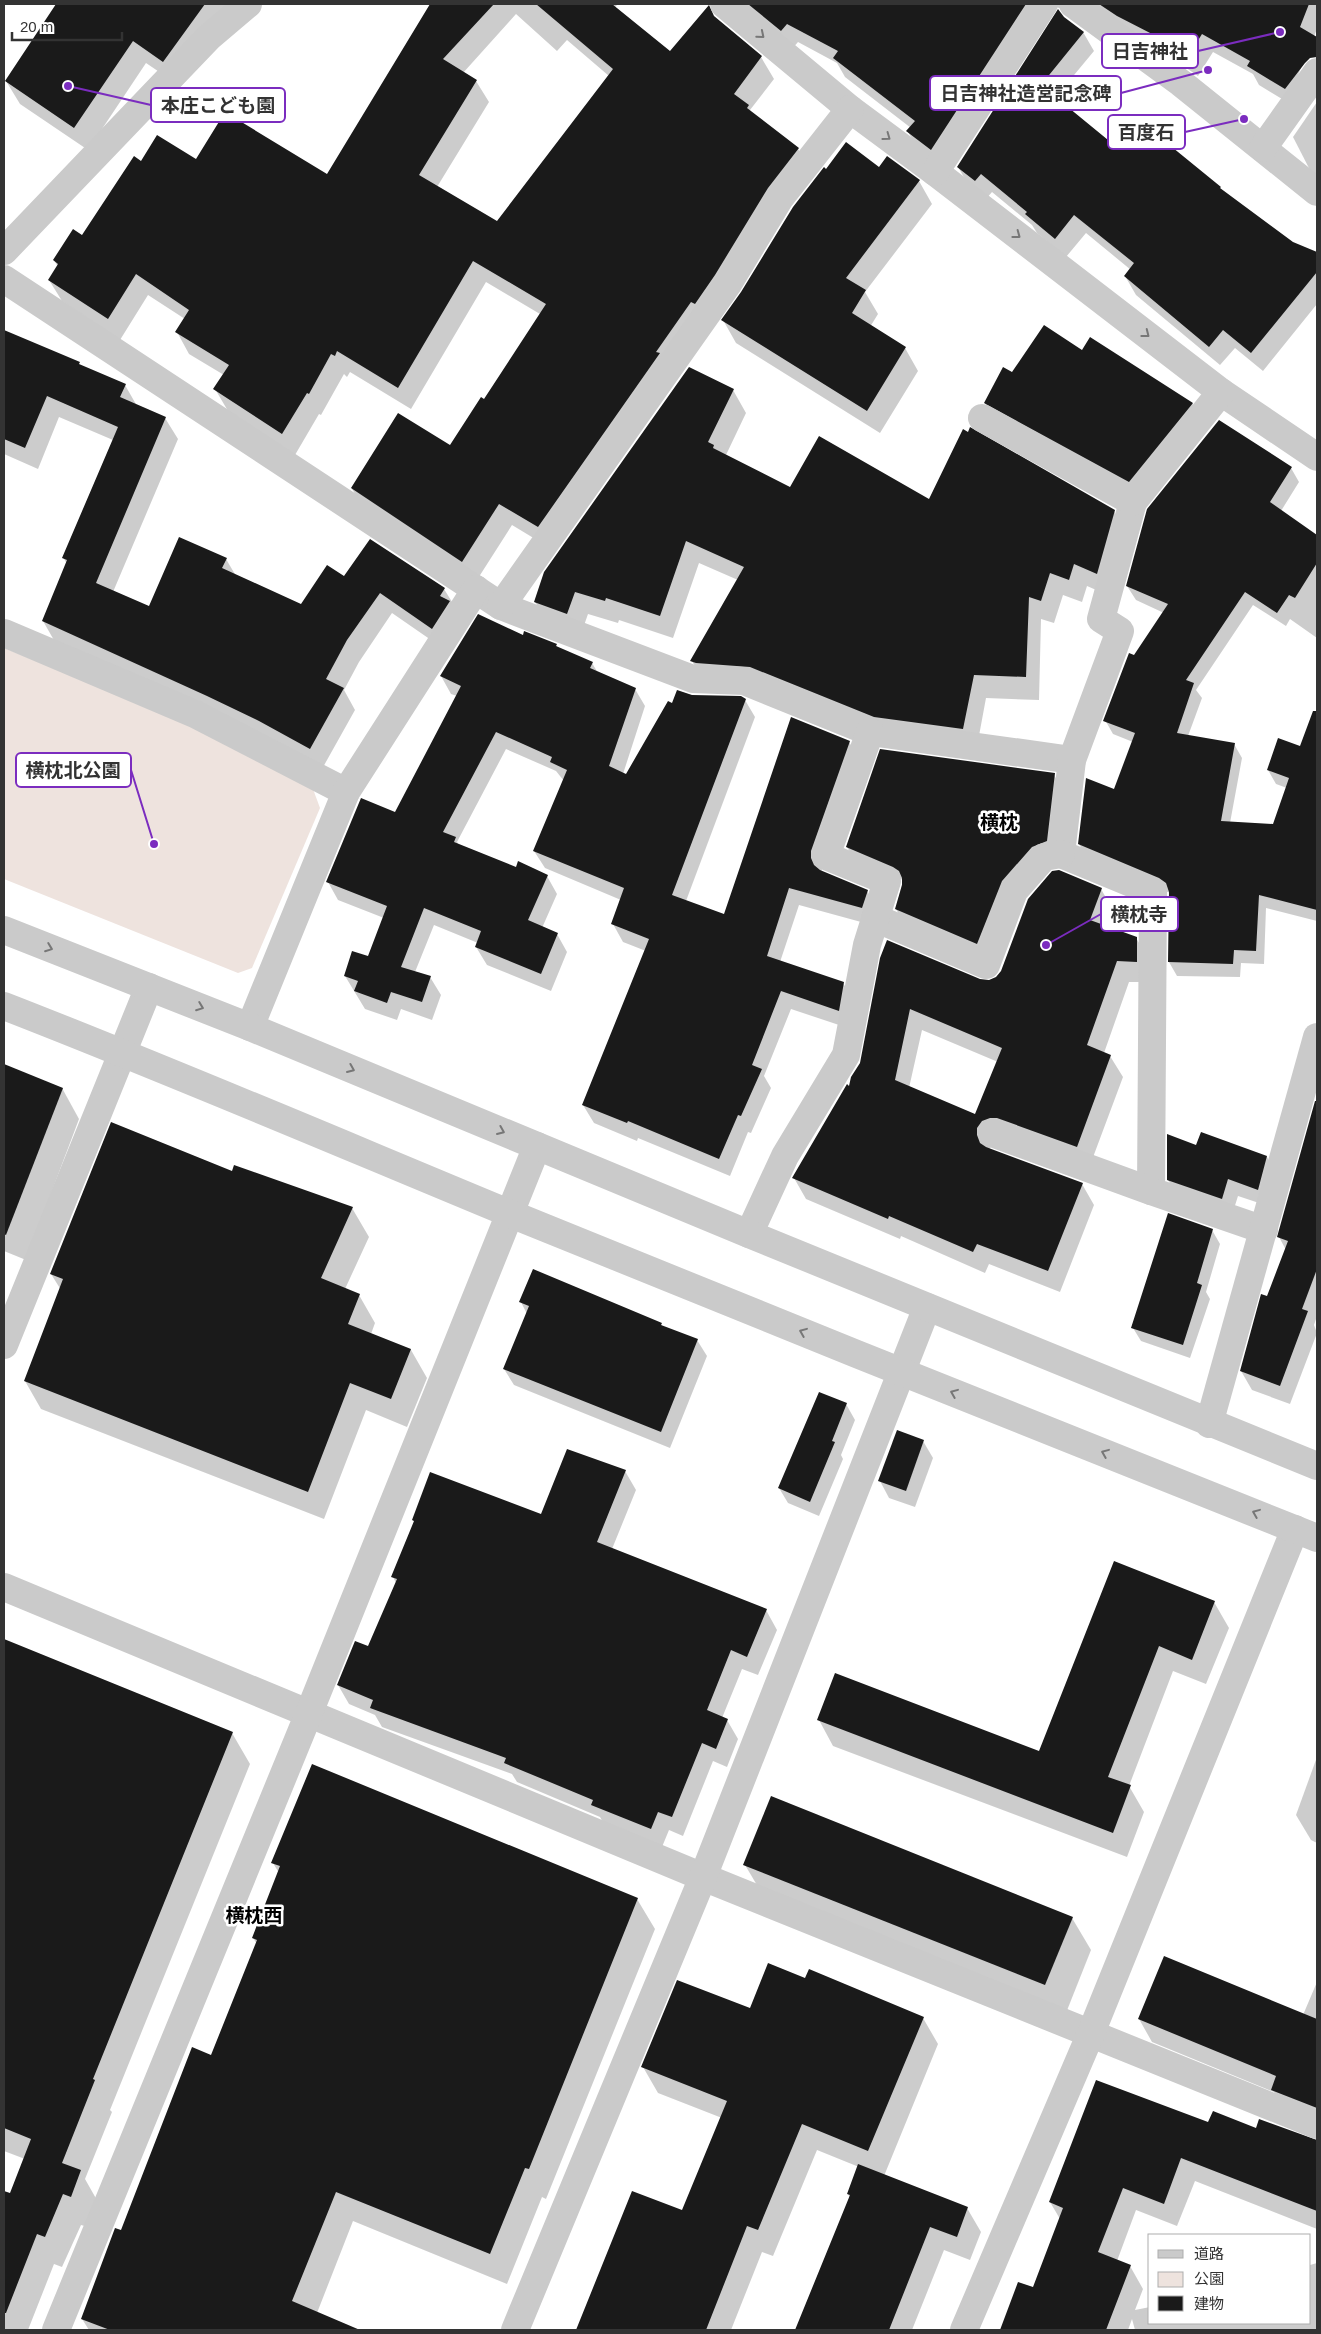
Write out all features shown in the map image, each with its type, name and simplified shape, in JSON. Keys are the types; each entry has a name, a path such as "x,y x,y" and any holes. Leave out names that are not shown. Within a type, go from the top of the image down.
{"street":[{"path":"4,251 208,37 248,4"},
{"path":"724,4 850,109 1221,392 1317,457"},
{"path":"935,172 1044,4"},
{"path":"1074,4 1181,83 1317,192"},
{"path":"1263,148 1317,72"},
{"path":"501,606 728,284 780,198 850,109"},
{"path":"4,279 501,606 692,679 744,681 870,732 1072,760"},
{"path":"1061,854 1072,760 1120,631 1101,619 1133,502 1221,392"},
{"path":"982,418 1133,502"},
{"path":"250,1027 346,792 476,589"},
{"path":"4,633 195,714 346,792"},
{"path":"749,1234 785,1156 846,1055 867,944 888,881 826,856 870,732"},
{"path":"875,918 986,965 1014,891 1044,857 1061,854 1153,892 1150,1191"},
{"path":"4,930 250,1027 1209,1424 1317,1466"},
{"path":"4,1344 149,987"},
{"path":"4,1006 123,1052 511,1214 902,1373 1306,1533 964,2330"},
{"path":"1209,1424 1317,1036"},
{"path":"992,1133 1150,1191 1264,1230"},
{"path":"56,2330 309,1713 537,1146"},
{"path":"515,2330 702,1877 927,1307"},
{"path":"4,1587 702,1877 1317,2125"}],"green space":[{"path":"4,648 186,721 313,789 320,808 252,968 238,973 4,879"}],"building":[{"path":"56,4 205,4 163,62 133,41 74,128 5,81"},
{"path":"430,4 494,4 443,59 477,80 419,175 497,221 613,69 536,4 612,4 670,51 709,5 714,16 762,56 734,94 749,105 747,108 799,148 768,188 715,275 695,304 691,302 656,352 660,353 538,527 499,504 462,562 351,488 398,413 450,445 481,397 484,399 546,304 473,261 398,388 337,351 335,356 331,354 309,394 307,393 282,434 213,389 229,365 175,332 189,310 136,274 108,319 48,280 58,264 53,260 73,229 82,235 134,156 141,161 157,135 196,159 225,112 327,174"},
{"path":"748,4 1026,4 931,150 906,131 915,121 833,58 838,51 787,24 781,31"},
{"path":"1099,4 1309,4 1300,27 1317,37 1317,57 1310,58 1305,63 1285,89 1247,66 1250,61 1202,34 1187,58 1154,35 1117,16"},
{"path":"1058,9 1064,17 1084,32 1041,85 1108,140 1127,116 1165,146 1167,143 1220,188 1293,242 1317,252 1317,272 1251,353 1223,330 1209,347 1124,276 1134,263 1074,215 1055,239 1025,214 1027,212 981,174 975,181 957,167"},
{"path":"846,142 879,167 887,156 920,180 846,278 866,290 852,313 906,347 867,411 721,320 741,292 793,207 824,167 826,169"},
{"path":"1044,325 1082,350 1090,337 1193,403 1129,482 984,403 1003,367 1012,372"},
{"path":"4,330 126,384 120,397 166,417 96,583 149,606 179,537 227,558 222,568 301,604 327,565 344,576 370,539 445,588 440,596 450,601 432,629 380,593 347,640 326,679 344,688 310,749 259,721 207,696 42,621 67,560 62,558 118,427 47,396 25,448 4,439"},
{"path":"689,367 734,389 708,442 714,445 713,448 790,487 819,436 929,499 963,429 968,432 970,427 1115,510 1097,574 1074,564 1069,580 1050,573 1041,601 1029,597 1026,677 974,675 963,729 874,717 750,667 690,661 744,567 686,541 660,616 606,598 605,601 575,592 567,614 534,602 544,572"},
{"path":"1219,420 1292,467 1270,502 1317,535 1317,563 1295,598 1289,595 1277,613 1245,592 1186,680 1194,683 1177,733 1235,743 1221,821 1273,824 1289,778 1267,770 1278,738 1300,746 1313,711 1317,711 1317,910 1259,895 1256,951 1234,950 1233,964 1168,962 1169,892 1166,883 1159,878 1078,844 1086,778 1114,789 1135,733 1103,721 1129,653 1134,655 1168,604 1126,586 1147,509"},
{"path":"478,614 523,635 524,631 557,644 556,646 593,662 590,668 636,688 609,766 626,774 668,701 672,703 677,690 692,695 741,696 746,699 672,895 724,914 791,717 850,741 811,851 811,858 814,865 820,870 868,890 862,908 789,888 767,956 844,982 839,1011 781,991 752,1065 762,1069 741,1116 738,1115 719,1159 628,1121 627,1123 582,1105 649,939 611,924 624,888 533,851 567,770 550,762 552,757 496,732 443,832 456,837 454,842 516,867 518,861 548,875 528,920 558,933 541,974 475,947 481,931 424,908 401,967 431,976 422,1002 391,992 387,1003 354,991 358,981 344,976 352,951 368,956 387,906 326,882 361,798 395,812 461,686 440,676"},
{"path":"880,749 1055,773 1047,841 1032,847 1002,881 977,944 895,909 902,885 899,871 846,847"},
{"path":"1059,870 1102,888 1090,920 1137,937 1137,962 1117,961 1087,1045 1111,1055 1077,1147 997,1118 982,1121 977,1128 980,1143 986,1147 1083,1183 1048,1271 977,1244 973,1252 889,1216 888,1219 792,1178 847,1084 849,1086 851,1077 860,1063 880,958 887,940 980,979 989,980 996,977 1001,971 1028,899 1052,871","holes":["910,1009 1002,1048 975,1114 895,1080"]},
{"path":"4,1064 63,1088 6,1235 4,1234"},
{"path":"1315,1101 1317,1101 1317,1269 1302,1309 1308,1311 1280,1386 1240,1371 1261,1294 1267,1296 1288,1241 1277,1237"},
{"path":"111,1122 232,1171 234,1165 353,1207 321,1278 360,1294 348,1324 411,1349 391,1399 350,1383 308,1492 24,1381 63,1279 50,1274"},
{"path":"1201,1132 1267,1156 1258,1190 1228,1179 1222,1199 1167,1180 1167,1134 1196,1145"},
{"path":"1168,1213 1213,1229 1197,1283 1202,1285 1183,1345 1131,1328"},
{"path":"533,1269 662,1323 661,1325 698,1339 661,1432 503,1369 529,1306 519,1302"},
{"path":"819,1392 847,1403 832,1441 835,1442 810,1502 778,1488"},
{"path":"897,1430 924,1440 906,1491 878,1481"},
{"path":"567,1449 626,1470 597,1542 767,1609 747,1657 731,1650 707,1710 728,1719 716,1749 702,1743 672,1817 658,1812 651,1829 591,1805 593,1800 504,1763 506,1758 370,1708 373,1700 337,1685 355,1641 368,1646 397,1579 391,1577 414,1521 412,1520 430,1472 541,1514"},
{"path":"1114,1561 1215,1601 1192,1660 1159,1646 1108,1777 1131,1785 1113,1833 817,1720 835,1673 1039,1751"},
{"path":"4,1639 233,1732 93,2079 95,2080 62,2163 81,2170 71,2197 63,2194 45,2237 37,2234 6,2313 4,2313 4,2191 10,2193 31,2139 4,2128"},
{"path":"312,1764 638,1898 529,2169 525,2168 490,2254 336,2192 292,2301 360,2330 110,2330 81,2319 115,2228 121,2230 192,2047 211,2055 257,1940 252,1938 280,1866 271,1863"},
{"path":"771,1796 1073,1917 1045,1985 743,1865"},
{"path":"1164,1956 1317,2019 1317,2108 1271,2090 1276,2076 1138,2019"},
{"path":"768,1963 805,1978 809,1969 924,2017 868,2151 802,2124 758,2230 747,2226 706,2330 576,2330 632,2191 682,2210 727,2101 641,2067 677,1980 750,2008"},
{"path":"1096,2080 1208,2122 1213,2111 1256,2128 1259,2119 1317,2140 1317,2211 1181,2158 1164,2204 1123,2188 1098,2252 1131,2265 1106,2330 1000,2330 1018,2282 1033,2287 1063,2208 1049,2202"},
{"path":"858,2164 968,2207 957,2237 930,2227 889,2330 795,2330 850,2195 847,2194"}],"place":[{"name":"日吉神社","path":"1280,32"},
{"name":"日吉神社造営記念碑","path":"1208,70"},
{"name":"本庄こども園","path":"68,86"},
{"name":"百度石","path":"1244,119"},
{"name":"横枕北公園","path":"154,844"},
{"name":"横枕寺","path":"1046,945"}],"district":[{"name":"横枕","path":"999,822"},
{"name":"横枕西","path":"254,1915"}]}
